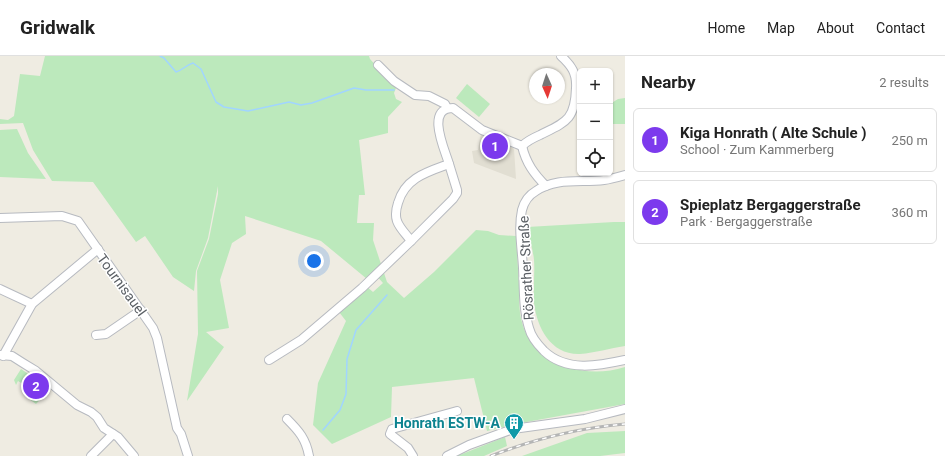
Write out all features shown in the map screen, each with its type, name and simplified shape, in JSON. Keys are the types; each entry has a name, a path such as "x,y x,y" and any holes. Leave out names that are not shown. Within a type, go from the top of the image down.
{"street":[{"path":"522,146 528,141 561,124 571,116 575,104 577,82 571,65 560,56"},
{"path":"378,65 394,80 415,95 429,96 445,104 447,108"},
{"path":"269,360 301,340 362,288 412,241 457,194 456,183 440,137 438,117 442,111 447,108 453,108 482,130 522,146"},
{"path":"522,146 525,159 533,172 546,186"},
{"path":"412,241 398,222 396,215 400,195 415,178 449,164"},
{"name":"Rösrather Straße","path":"625,175 603,180 561,182 546,186 537,190 526,201 521,216 525,311 529,329 533,337 544,351 566,363 580,366 592,366 625,360"},
{"path":"0,218 62,216 70,218 78,221 98,249"},
{"name":"Tournisauel","path":"2,355 32,304 98,249 153,328 157,338 176,428 181,434 188,456"},
{"path":"0,289 32,304"},
{"path":"96,335 106,334 141,310"},
{"path":"2,355 12,356 36,372 77,405 91,412 97,417 104,428 118,437 134,456"},
{"path":"447,456 470,445 513,429 585,418 625,409"},
{"path":"413,456 408,448 390,434 392,429 457,411"},
{"path":"287,419 299,432 307,444 309,456"},
{"path":"91,456 112,434"}],"shaded area":[{"path":"481,133 510,144 514,149 516,179 474,163 472,151 478,150"}],"green space":[{"path":"45,56 369,56 396,88 394,93 396,99 402,102 388,117 388,133 359,140 365,195 359,195 357,223 374,223 373,240 387,282 404,298 434,272 476,230 488,231 499,235 516,236 520,313 525,332 535,348 558,364 582,370 596,372 625,367 625,404 521,423 487,431 474,378 392,387 391,417 332,444 313,425 318,383 346,321 339,312 366,286 373,292 383,283 374,273 367,279 321,241 245,216 246,234 232,243 220,280 229,328 206,332 224,347 187,401 198,334 197,271 209,239 218,194 218,186 208,238 196,271 194,291 173,277 145,236 136,242 93,182 52,181 33,150 23,123 0,124 0,119 8,120 14,116 20,74 40,76"},
{"path":"467,84 490,104 479,117 456,98"},
{"path":"625,98 625,124 613,124 613,102 618,99"},
{"path":"17,129 28,153 46,179 0,177 0,130"},
{"path":"625,222 625,346 580,354 561,350 553,345 547,338 538,322 534,303 534,260 527,227"},
{"path":"21,369 50,389 36,404 25,396 29,388 18,381 16,385 14,380"},
{"path":"625,431 625,453 600,456 522,456 587,433"},
{"path":"505,437 507,446 484,456 457,456"}],"waterway":[{"path":"160,56 164,58 176,72 193,63 201,69 216,102 224,107 248,111 289,102 301,105 312,103 354,88 366,90 394,90"},
{"path":"323,430 340,410 346,394 347,359 356,330 387,295"}],"railway":[{"path":"491,456 540,439 574,431 625,424"}],"place":[{"name":"Kiga Honrath ( Alte Schule )","path":"495,146"},
{"name":"Spieplatz Bergaggerstraße","path":"36,386"},
{"name":"Honrath ESTW-A","path":"514,440"}]}
